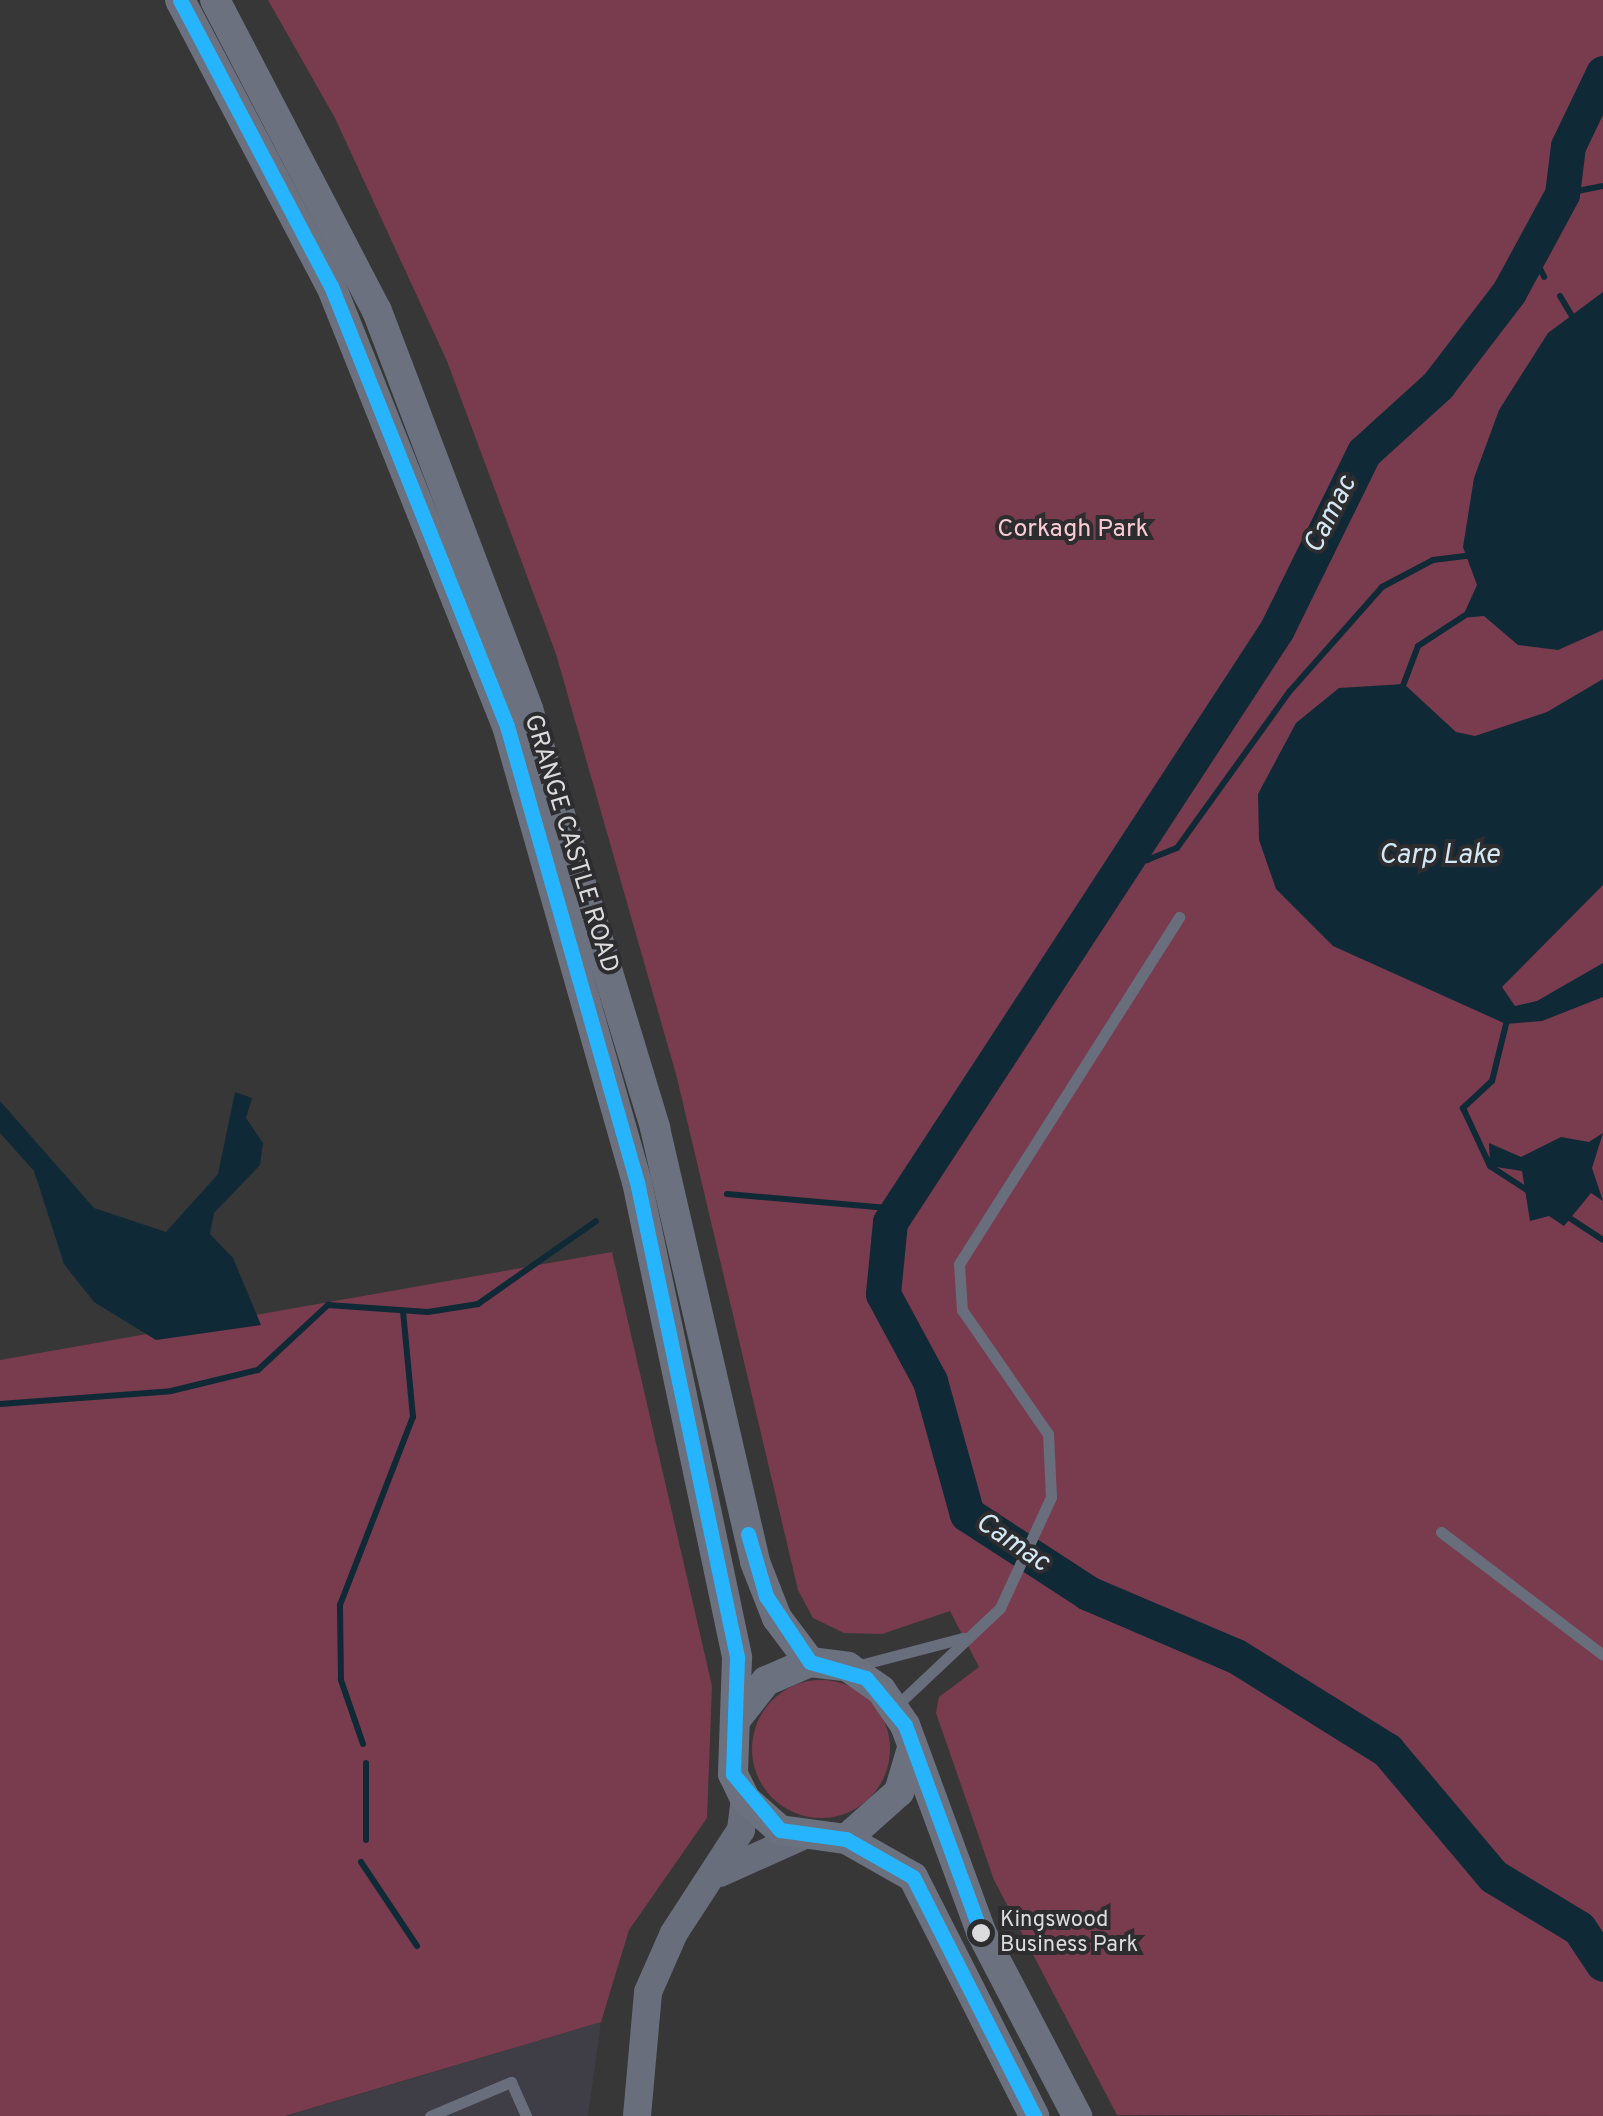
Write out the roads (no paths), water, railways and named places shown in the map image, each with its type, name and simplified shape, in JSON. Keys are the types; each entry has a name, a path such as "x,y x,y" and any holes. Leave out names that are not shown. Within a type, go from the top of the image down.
{"main road":[{"name":"GRANGE CASTLE ROAD","path":"180,0 331,286 508,726 637,1182 738,1658 736,1720 730,1748 745,1798"},
{"name":"GRANGE CASTLE ROAD","path":"215,0 377,311 528,709 655,1128 754,1562 777,1618 810,1662"},
{"path":"736,1720 766,1682 810,1662 848,1667 894,1708 981,1932 1077,2116"},
{"path":"846,1839 899,1792 912,1748"},
{"path":"745,1798 800,1836 846,1839 913,1877 1034,2116"}],"street":[{"path":"637,2116 648,1992 674,1933 720,1872 745,1798"},
{"path":"720,1872 800,1836"}],"lane":[{"path":"894,1708 962,1638 1000,1608 1051,1497 1048,1434 962,1310 959,1264 1179,917"},
{"path":"1441,1532 1603,1655"},
{"path":"848,1667 901,1661 962,1638"},
{"path":"430,2116 511,2082 526,2116"}],"water":[{"path":"1603,292 1603,630 1558,650 1518,645 1484,616 1462,618 1477,585 1463,547 1474,478 1499,410 1548,333"},
{"name":"Carp Lake","path":"1603,679 1603,885 1502,987 1515,1006 1537,1001 1603,963 1603,997 1542,1021 1506,1024 1333,946 1276,889 1259,840 1258,794 1296,723 1339,688 1404,684 1456,732 1475,736 1547,712"},
{"path":"235,1092 252,1098 246,1118 263,1143 260,1165 214,1213 210,1234 233,1258 261,1325 156,1340 94,1302 64,1264 34,1171 0,1133 0,1101 94,1208 166,1232 218,1174"},
{"path":"1603,1133 1592,1168 1603,1201 1591,1193 1564,1226 1549,1216 1530,1221 1522,1171 1490,1166 1489,1143 1521,1157 1561,1137 1589,1142"}],"waterway":[{"name":"Camac","path":"1603,73 1568,146 1562,194 1509,292 1438,385 1364,452 1277,629 890,1222 883,1294 930,1381 967,1514 1088,1593 1236,1656 1387,1750 1493,1876 1579,1928 1603,1964"},
{"name":"Camac","path":"1562,194 1603,186"},
{"path":"1531,251 1544,277"},
{"path":"1560,296 1572,316"},
{"name":"Camac","path":"1123,855 1147,860 1177,848 1290,691 1382,587 1433,560 1473,555"},
{"name":"Camac","path":"1401,691 1418,646 1467,614"},
{"name":"Camac","path":"1508,1016 1492,1081 1463,1108 1490,1166 1533,1194"},
{"path":"727,1194 899,1209"},
{"name":"Camac","path":"1565,1215 1603,1240"},
{"path":"0,1404 171,1391 258,1370 328,1305 428,1312 478,1304 596,1221"},
{"path":"363,1744 341,1680 340,1605 413,1417 403,1312"},
{"path":"366,1763 366,1840"},
{"path":"361,1862 417,1946"}],"place":[{"name":"Kingswood Business Park","path":"981,1933"}],"park label":[{"name":"Corkagh Park","path":"1073,530"}]}
